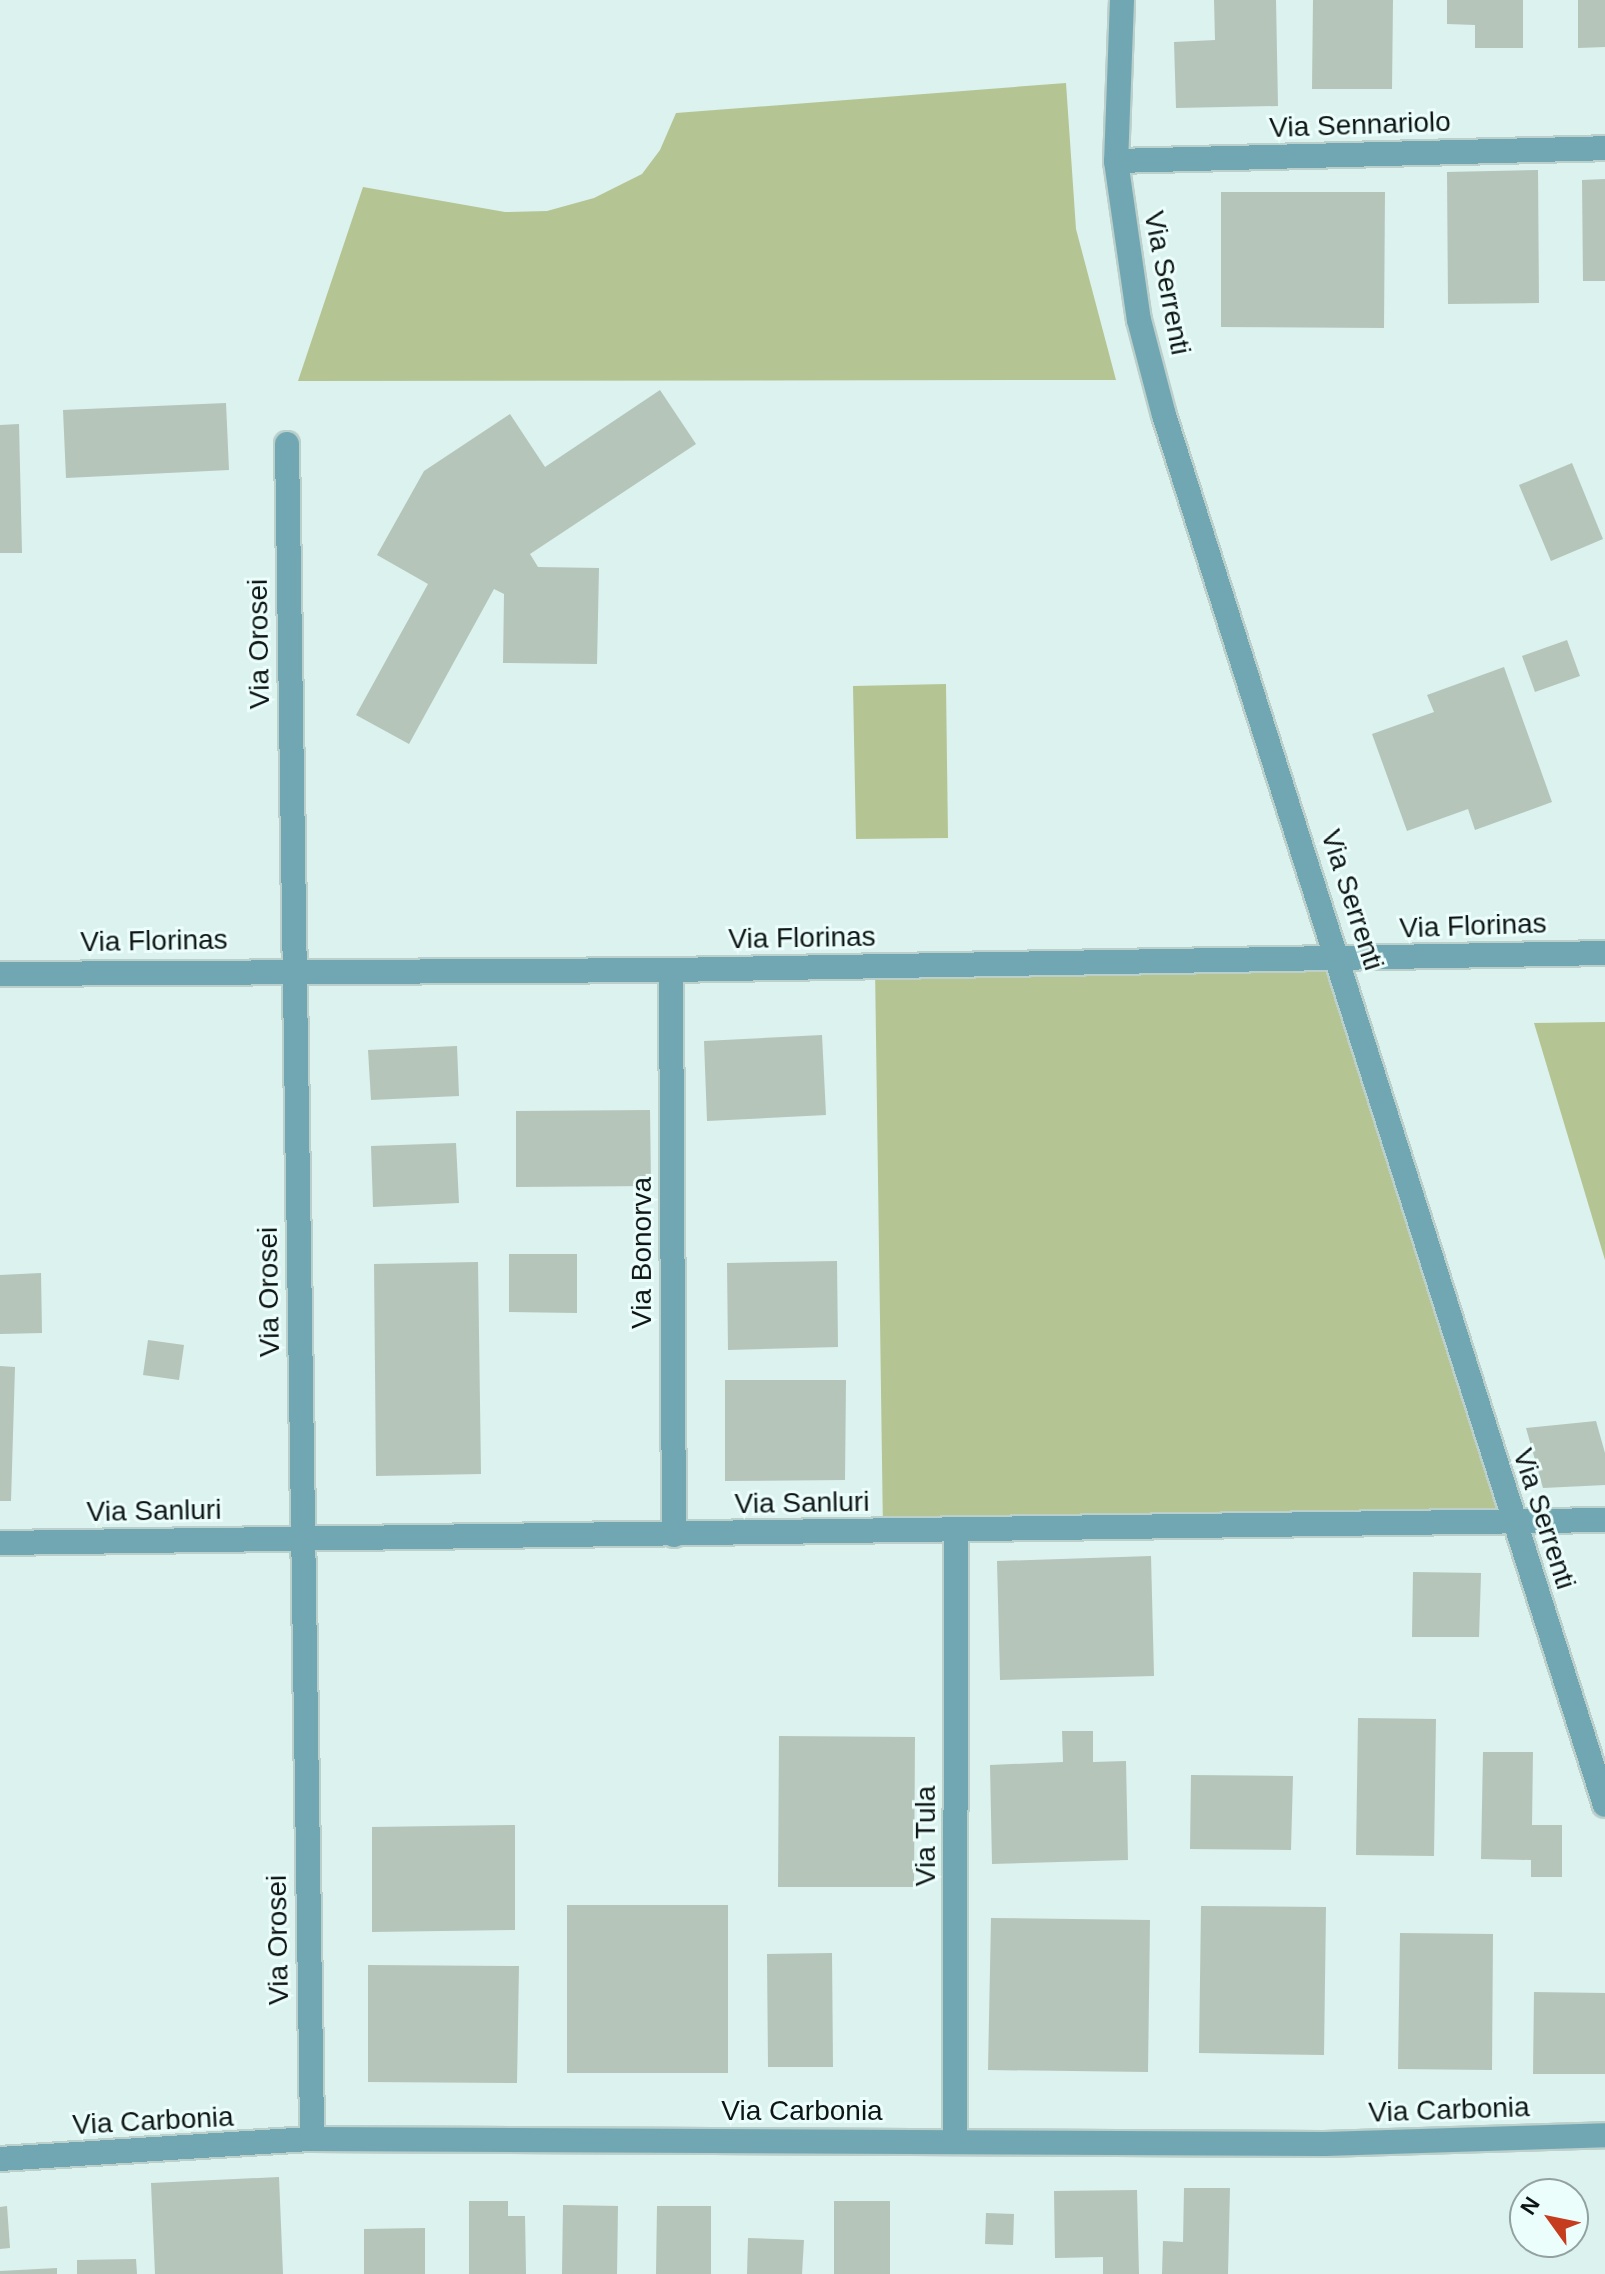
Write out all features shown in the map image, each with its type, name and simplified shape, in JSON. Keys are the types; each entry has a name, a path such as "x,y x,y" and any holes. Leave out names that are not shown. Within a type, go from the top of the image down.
{"street":[{"name":"Via Serrenti","path":"1122,0 1116,161 1139,320 1164,415 1340,959 1514,1525 1605,1805"},
{"name":"Via Sennariolo","path":"1116,161 1605,148"},
{"name":"Via Orosei","path":"287,444 312,2139"},
{"name":"Via Florinas","path":"0,974 295,969 671,970 1605,953"},
{"name":"Via Bonorva","path":"671,970 674,1535"},
{"name":"Via Sanluri","path":"0,1543 1514,1525 1605,1520"},
{"name":"Via Tula","path":"955,2141 956,1531"},
{"name":"Via Carbonia","path":"0,2159 312,2139 1325,2144 1605,2135"}],"green space":[{"path":"1066,83 1076,229 1116,380 298,381 363,187 505,212 547,211 594,198 642,174 660,150 676,113"},
{"path":"946,684 948,838 856,839 853,686"},
{"path":"1340,959 1514,1525 883,1532 875,967"},
{"path":"1605,1022 1605,1260 1534,1023"}],"building":[{"path":"1214,0 1276,0 1278,106 1176,108 1174,42 1215,40"},
{"path":"1313,0 1393,0 1392,89 1312,89"},
{"path":"1447,0 1523,0 1523,48 1475,48 1475,25 1447,24"},
{"path":"1578,0 1605,0 1605,47 1578,48"},
{"path":"1538,170 1539,303 1448,304 1447,172"},
{"path":"1605,179 1605,281 1583,281 1582,180"},
{"path":"1221,192 1385,192 1384,328 1221,327"},
{"path":"660,390 696,444 530,554 538,567 599,568 597,664 503,663 504,594 494,589 409,744 356,715 428,584 377,555 424,471 510,414 545,467"},
{"path":"226,403 229,470 66,478 63,410"},
{"path":"19,424 22,553 0,553 0,425"},
{"path":"1572,463 1603,539 1551,561 1519,485"},
{"path":"1567,640 1580,676 1535,692 1522,656"},
{"path":"1504,667 1552,802 1475,830 1468,809 1407,831 1372,734 1434,712 1427,695"},
{"path":"822,1035 826,1115 707,1121 704,1041"},
{"path":"457,1046 459,1096 371,1100 368,1050"},
{"path":"650,1110 651,1186 516,1187 516,1111"},
{"path":"456,1143 459,1203 373,1207 371,1146"},
{"path":"509,1254 577,1254 577,1313 509,1312"},
{"path":"837,1261 838,1347 728,1350 727,1263"},
{"path":"478,1262 481,1474 376,1476 374,1264"},
{"path":"41,1273 42,1333 0,1334 0,1275"},
{"path":"148,1340 184,1345 179,1380 143,1375"},
{"path":"0,1366 15,1367 11,1501 0,1501"},
{"path":"725,1380 846,1380 845,1480 725,1481"},
{"path":"1596,1421 1605,1453 1605,1485 1543,1488 1526,1428"},
{"path":"1151,1556 1154,1676 1000,1680 997,1561"},
{"path":"1413,1572 1481,1573 1479,1637 1412,1637"},
{"path":"1358,1718 1436,1719 1434,1856 1356,1855"},
{"path":"1062,1731 1093,1731 1093,1762 1126,1761 1128,1860 992,1864 990,1765 1063,1762"},
{"path":"779,1736 915,1737 914,1887 778,1887"},
{"path":"1483,1752 1533,1752 1532,1825 1562,1825 1562,1877 1531,1877 1531,1860 1481,1859"},
{"path":"1191,1775 1293,1776 1291,1850 1190,1849"},
{"path":"515,1825 515,1930 372,1932 372,1827"},
{"path":"567,1905 728,1905 728,2073 567,2073"},
{"path":"1201,1906 1326,1907 1324,2055 1199,2053"},
{"path":"991,1918 1150,1920 1148,2072 988,2070"},
{"path":"1400,1933 1493,1934 1492,2070 1398,2069"},
{"path":"832,1953 833,2067 768,2067 767,1954"},
{"path":"368,1965 519,1966 517,2083 368,2082"},
{"path":"1534,1992 1605,1993 1605,2074 1533,2074"},
{"path":"279,2177 283,2274 155,2274 151,2183"},
{"path":"1184,2188 1230,2188 1228,2274 1162,2274 1163,2241 1183,2242"},
{"path":"1137,2190 1139,2274 1103,2274 1103,2257 1055,2258 1054,2191"},
{"path":"469,2201 508,2201 508,2216 525,2216 526,2274 469,2274"},
{"path":"834,2201 890,2201 890,2274 834,2274"},
{"path":"563,2205 618,2206 617,2274 562,2274"},
{"path":"7,2206 10,2248 0,2249 0,2207"},
{"path":"657,2206 711,2206 711,2274 656,2274"},
{"path":"986,2213 1014,2214 1013,2245 985,2244"},
{"path":"425,2228 425,2274 364,2274 364,2229"},
{"path":"748,2238 804,2240 802,2274 747,2274"},
{"path":"136,2259 137,2274 77,2274 77,2260"},
{"path":"57,2268 57,2274 0,2274 0,2271"}]}
